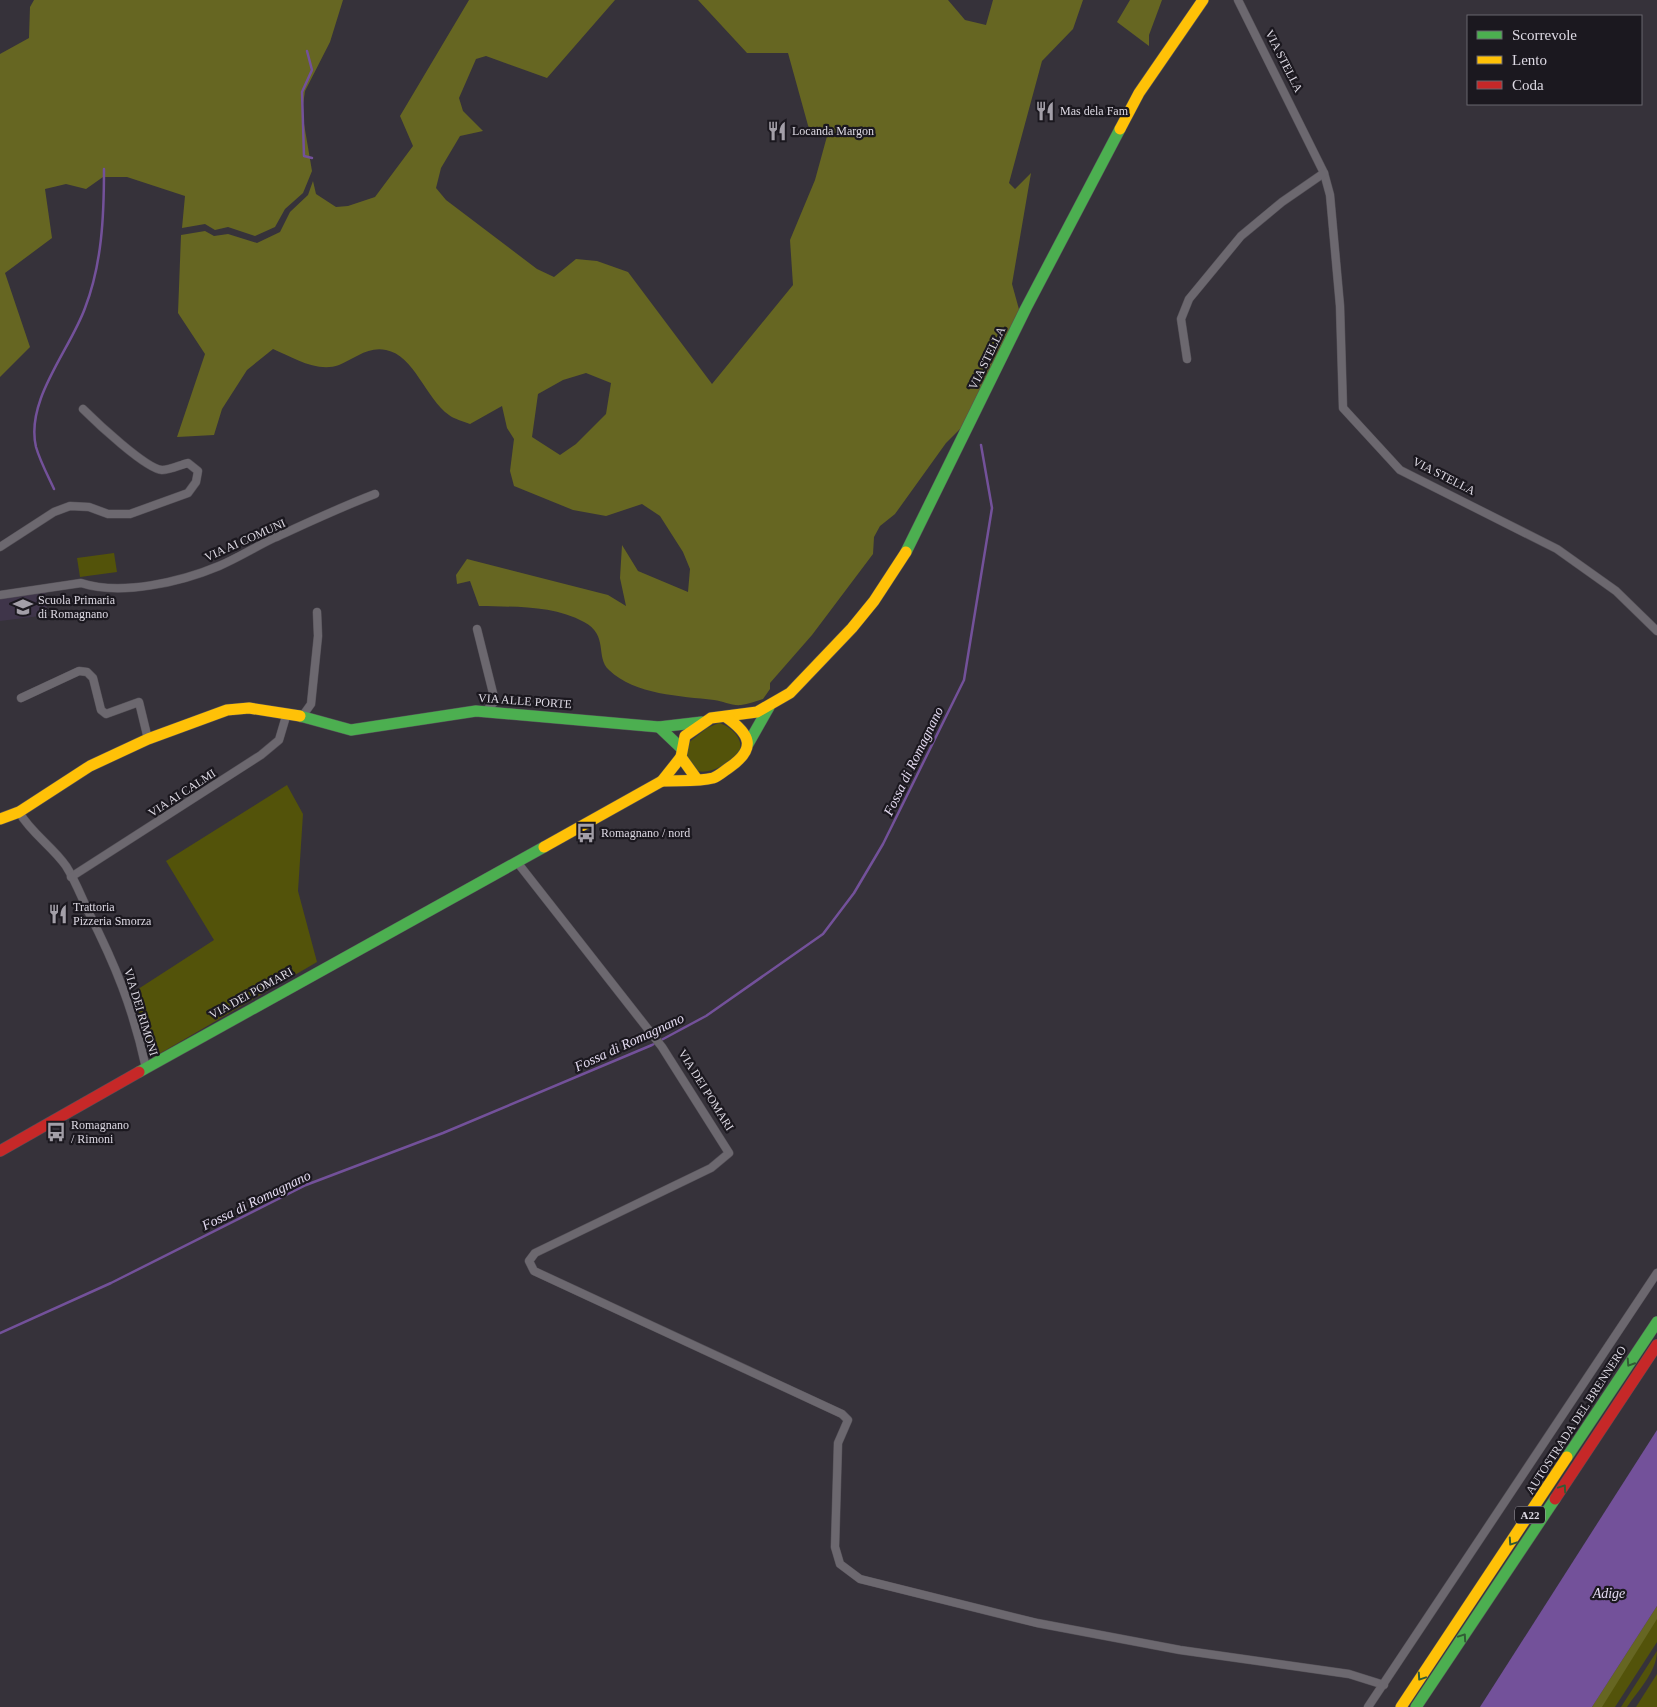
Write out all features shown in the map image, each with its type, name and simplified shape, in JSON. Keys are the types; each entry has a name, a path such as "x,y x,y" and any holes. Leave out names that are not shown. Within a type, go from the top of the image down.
{"main road":[{"name":"VIA STELLA","path":"726,717 770,707 790,693 852,628 874,601 911,544 1026,308 1139,93 1203,0"},
{"name":"VIA STELLA","path":"748,744 770,707"},
{"name":"VIA ALLE PORTE","path":"0,819 19,812 90,766 148,739 227,710 249,708 287,713 351,730 486,711 659,727 703,722"},
{"name":"VIA DEI POMARI","path":"662,781 681,752 685,736 711,718 726,717"},
{"path":"726,717 740,726 748,744"},
{"path":"659,727 681,752 686,767 696,778"},
{"name":"VIA DEI POMARI","path":"0,1151 662,781 714,778 728,770 745,755 748,744"},
{"name":"AUTOSTRADA DEL BRENNERO","path":"1401,1707 1657,1322"},
{"name":"AUTOSTRADA DEL BRENNERO","path":"1416,1707 1657,1345"}],"street":[{"name":"VIA STELLA","path":"1238,0 1324,173 1330,195 1340,306 1343,408 1400,470 1557,549 1616,591 1657,631"},
{"path":"1187,359 1180,318 1189,299 1241,236 1282,202 1324,173"},
{"path":"0,547 54,512 70,506 89,508 108,514 130,514 188,493 196,482 198,471 188,462 170,468 154,468 136,457 83,409"},
{"name":"VIA AI COMUNI","path":"0,595 81,583 93,587 140,586 172,581 219,566 329,512 375,494"},
{"path":"301,718 311,704 318,636 317,612"},
{"path":"478,629 495,701 486,711"},
{"path":"21,698 79,671 87,672 93,678 101,710 106,714 139,702 148,739"},
{"name":"VIA AI CALMI","path":"71,877 261,755 279,740 287,713"},
{"name":"VIA DEI RIMONI","path":"19,812 27,825 52,848 71,877 118,970 146,1068"},
{"name":"VIA DEI POMARI","path":"517,862 653,1034 729,1153 711,1168 535,1253 529,1261 534,1271 842,1414 848,1420 838,1443 835,1548 840,1564 860,1579 1038,1624 1180,1650 1349,1674 1384,1685"},
{"path":"1368,1707 1657,1273"}],"shaded area":[{"path":"34,0 343,0 330,42 305,91 302,112 312,171 303,193 285,209 275,227 255,236 228,227 215,230 205,224 182,228 185,196 127,177 103,177 86,189 66,184 45,189 52,238 5,273 30,347 0,377 0,54 29,38 30,7"},
{"path":"469,0 615,0 547,78 486,56 476,59 459,98 463,111 483,131 460,136 441,168 436,188 446,200 537,269 554,277 576,259 597,261 628,272 712,384 793,285 790,240 815,180 829,129 809,129 788,53 747,53 698,0 948,0 965,20 986,25 993,0 1083,0 1073,29 1042,61 1009,183 1015,189 1031,173 1012,284 1020,313 964,425 946,443 895,514 880,526 874,537 873,554 812,635 770,683 770,689 763,699 741,705 659,693 632,685 609,670 605,665 599,639 592,627 584,622 572,616 546,610 479,606 470,581 457,584 456,575 467,559 608,595 626,606 620,578 622,545 638,571 688,592 690,569 683,552 660,516 642,504 606,516 573,510 514,486 510,471 514,439 507,428 502,406 470,424 453,418 441,408 412,369 396,354 379,349 367,351 339,365 322,367 313,366 273,349 247,370 222,409 214,435 177,437 205,354 178,313 181,235 205,231 214,236 228,234 257,243 280,232 290,212 308,195 313,181 316,194 336,207 348,206 375,197 413,146 400,116","holes":["586,373 611,383 606,414 576,444 560,455 532,437 538,394 563,380"]},
{"path":"1130,0 1162,0 1149,35 1149,46 1117,22"},
{"path":"114,553 117,572 80,577 77,558"},
{"name":"Scuola Primaria di Romagnano","path":"45,591 48,615 0,621 0,598"},
{"path":"719,723 729,728 738,737 740,742 739,753 735,758 714,770 695,770 688,761 687,744 707,728"},
{"path":"287,785 303,814 298,891 317,962 154,1057 132,993 214,940 166,861"},
{"path":"1657,1606 1657,1642 1615,1707 1592,1707"},
{"path":"1657,1606 1657,1619 1602,1707 1592,1707"},
{"path":"1657,1651 1654,1666 1646,1680 1627,1707 1621,1707"},
{"path":"1657,1674 1657,1707 1636,1707"}],"water":[{"name":"Adige","path":"1657,1430 1657,1606 1592,1707 1480,1707"}],"waterway":[{"path":"307,51 312,70 302,92 304,156 312,158"},
{"path":"54,489 36,447 34,429 43,393 78,324 91,291 101,240 104,169"},
{"name":"Fossa di Romagnano","path":"0,1333 111,1283 306,1185 443,1133 652,1045 706,1016 823,934 854,893 883,844 964,680 992,508 981,445"}],"traffic: fast":[{"path":"906,552 1026,308 1120,129"},
{"path":"748,744 769,707"},
{"path":"300,716 351,730 476,711 659,727 702,722"},
{"path":"659,727 681,748"},
{"path":"139,1072 544,847"},
{"path":"1567,1457 1657,1322"},
{"path":"1416,1707 1555,1499"}],"traffic: slow":[{"path":"1120,129 1139,93 1203,0"},
{"path":"696,778 681,757 685,736 711,718 757,712 790,693 852,628 874,601 906,552"},
{"path":"0,819 19,812 90,766 148,739 227,710 249,708 300,716"},
{"path":"662,781 713,778 739,760 747,747 747,741 741,729 726,717"},
{"path":"544,847 662,781 681,757"},
{"path":"1401,1707 1567,1457"}],"traffic: jam":[{"path":"0,1151 139,1072"},
{"path":"1555,1499 1657,1345"}],"place":[{"name":"Mas dela Fam","path":"1045,111"},
{"name":"Locanda Margon","path":"777,131"},
{"name":"Scuola Primaria di Romagnano","path":"23,607"},
{"name":"Romagnano / nord","path":"586,833"},
{"name":"Trattoria Pizzeria Smorza","path":"58,914"},
{"name":"Romagnano / Rimoni","path":"56,1132"}]}
